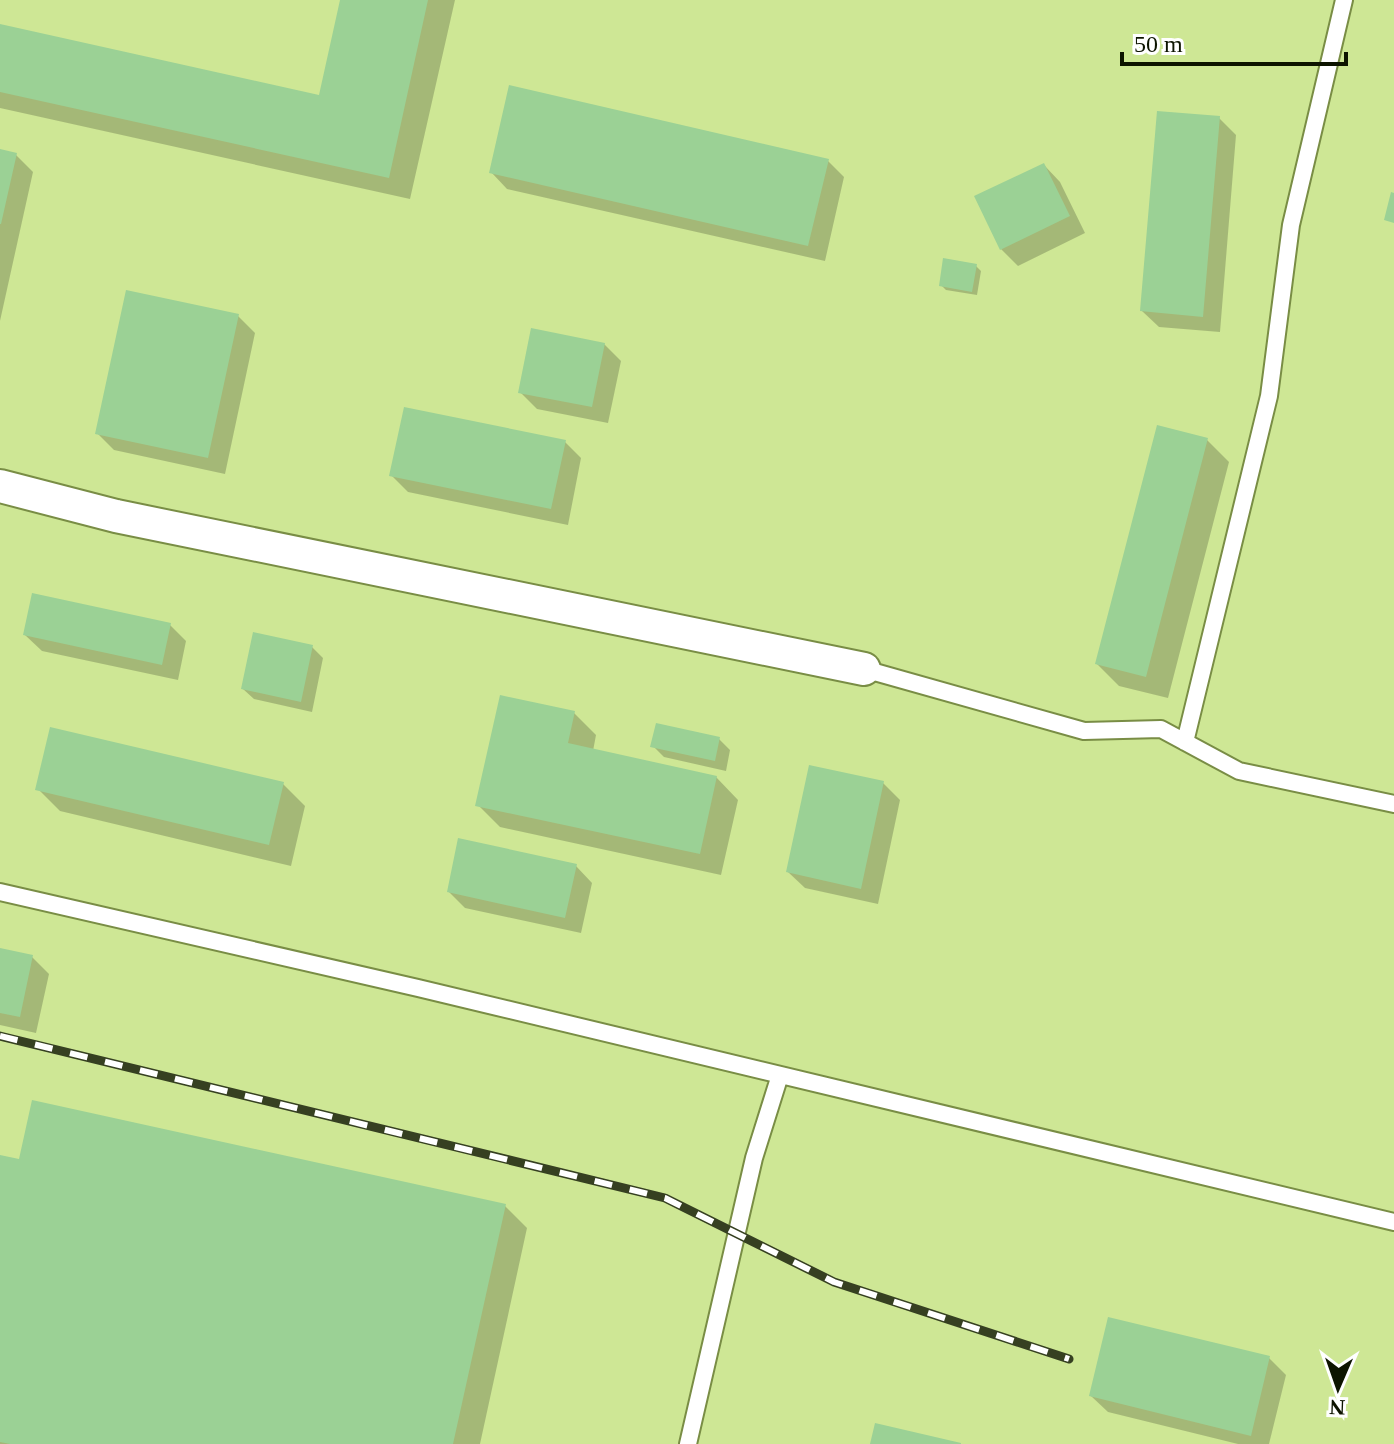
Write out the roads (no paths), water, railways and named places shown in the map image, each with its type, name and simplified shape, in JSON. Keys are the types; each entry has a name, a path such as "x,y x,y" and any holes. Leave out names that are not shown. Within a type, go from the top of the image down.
{"street":[{"path":"0,486 116,516 864,669"}],"lane":[{"path":"1185,742 1269,396 1291,225 1344,0"},
{"path":"864,669 1084,731 1161,729 1239,771 1394,804"},
{"path":"0,892 1394,1222"},
{"path":"688,1444 754,1158 780,1075"}],"railway":[{"path":"0,1036 665,1198 834,1282 1069,1359"}]}
